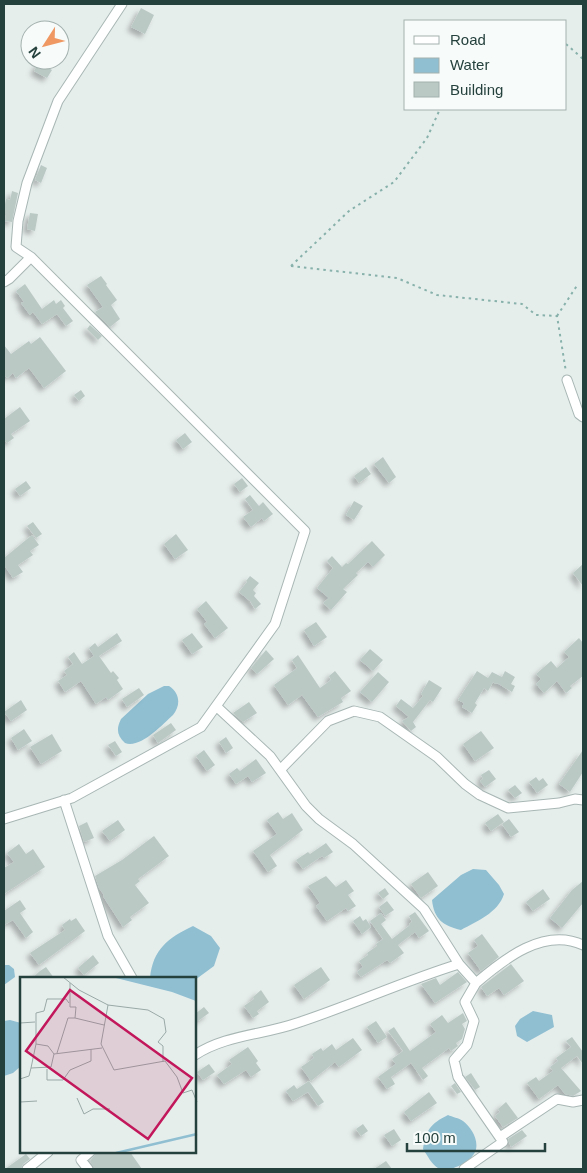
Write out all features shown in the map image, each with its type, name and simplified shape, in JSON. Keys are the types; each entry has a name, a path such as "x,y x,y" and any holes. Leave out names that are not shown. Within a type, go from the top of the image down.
{"street":[{"path":"4,819 72,798 200,727 275,624 305,532 31,257 16,247 18,221 28,183 58,101 122,4"},
{"path":"4,282 31,257"},
{"path":"567,380 578,414 583,418"},
{"path":"216,706 270,756 306,806 319,819 353,844 424,909 459,964 476,982"},
{"path":"280,770 328,720 354,711 380,717 437,757 465,784 480,795 508,808 583,800"},
{"path":"64,800 108,936 131,977"},
{"path":"464,1169 503,1142 458,1077 454,1060 467,1045 474,1021 465,1002 476,982 503,960 529,947 554,939 576,942 583,945"},
{"path":"196,1054 206,1048 229,1040 296,1024 459,964"},
{"path":"500,1137 556,1099 573,1102 583,1100"},
{"path":"27,1169 47,1153"},
{"path":"88,1169 81,1160 89,1153"}],"path":[{"path":"567,45 583,59"},
{"path":"440,110 426,138 394,182 349,211 291,266 397,278 437,295 522,304 536,315 556,316"},
{"path":"567,380 556,316 578,284"}],"water":[{"path":"164,686 169,686 173,689 177,696 176,711 157,730 144,739 137,743 125,743 120,738 118,732 121,719 148,694"},
{"path":"473,869 486,870 504,894 501,901 480,920 461,930 444,924 437,917 432,900 461,875"},
{"path":"193,926 211,936 220,948 214,966 196,979 196,977 150,977 154,959 158,952 176,935"},
{"path":"4,965 9,965 14,969 15,977 4,985"},
{"path":"533,1011 552,1015 554,1027 527,1042 517,1036 515,1026 520,1019"},
{"path":"10,1020 20,1023 20,1067 13,1073 4,1076 4,1021"},
{"path":"448,1115 461,1120 469,1127 476,1139 476,1148 469,1160 459,1166 443,1169 434,1165 423,1149 427,1132 437,1121"}],"building":[{"path":"141,8 154,15 145,34 131,27"},
{"path":"35,70 52,70 47,78"},
{"path":"41,165 47,168 41,183 35,180"},
{"path":"12,191 18,193 12,222 5,221 6,214 4,214 4,210 6,199 10,200"},
{"path":"30,213 38,214 35,231 27,229"},
{"path":"101,276 117,300 111,305 120,319 110,327 95,312 103,307 87,285"},
{"path":"25,284 42,309 54,300 56,304 61,300 65,306 63,308 73,321 66,326 57,314 42,324 33,312 30,315 21,303 24,302 16,291"},
{"path":"90,325 102,336 98,340 87,329"},
{"path":"40,337 66,371 44,388 29,368 16,378 13,373 7,378 4,374 4,345 11,354 29,341 31,344"},
{"path":"81,390 85,396 79,401 74,395"},
{"path":"20,407 30,421 11,434 14,438 7,443 4,440 4,419"},
{"path":"185,433 192,442 183,449 176,440"},
{"path":"383,457 396,477 389,483 374,464"},
{"path":"366,467 371,474 359,483 354,476"},
{"path":"242,478 248,486 240,492 234,484"},
{"path":"26,481 31,488 20,496 15,489"},
{"path":"250,495 259,506 263,502 273,514 264,521 262,518 251,527 243,517 253,510 245,499"},
{"path":"354,501 363,506 354,520 346,515"},
{"path":"33,522 42,534 36,538 27,526"},
{"path":"176,534 188,550 175,559 164,544"},
{"path":"32,535 39,545 30,551 33,555 18,565 23,572 13,578 4,565 4,558"},
{"path":"372,541 385,555 373,567 368,562 356,573 358,575 343,589 347,592 331,610 323,603 329,598 317,588 333,568 327,561 332,556 342,567 346,563 348,564"},
{"path":"583,564 583,586 573,573"},
{"path":"250,576 259,583 253,590 256,593 254,596 261,604 255,609 250,601 239,592"},
{"path":"206,601 228,628 215,638 204,624 207,622 197,609"},
{"path":"316,622 327,637 314,646 304,630"},
{"path":"117,633 122,641 99,656 111,673 113,671 119,678 117,680 123,689 108,700 106,697 96,704 81,681 65,692 58,681 67,675 64,671 73,664 68,657 74,652 82,664 94,656 89,648 95,643 98,647"},
{"path":"192,633 203,647 192,654 182,640"},
{"path":"579,638 583,643 583,676 570,686 572,688 566,693 557,681 544,693 536,684 541,679 536,674 551,661 557,668 569,657 564,652"},
{"path":"370,649 383,660 373,671 360,660"},
{"path":"266,650 274,659 257,674 251,668"},
{"path":"298,655 320,688 331,680 329,676 335,671 351,691 341,698 343,702 318,717 302,695 288,705 274,685 297,668 292,660"},
{"path":"477,671 488,678 492,672 502,677 505,671 515,677 511,684 515,686 512,692 493,682 488,691 484,688 475,703 477,705 472,713 462,707 464,703 458,700"},
{"path":"378,672 389,682 372,702 360,692"},
{"path":"429,680 442,688 433,702 430,700 413,722 416,727 411,731 402,721 409,717 396,706 401,699 413,708 423,696 421,694"},
{"path":"139,688 144,695 127,707 122,699"},
{"path":"21,700 27,710 11,721 4,712"},
{"path":"249,702 257,713 243,722 233,713"},
{"path":"171,723 176,730 158,743 153,735"},
{"path":"24,729 32,741 18,750 11,738"},
{"path":"481,731 494,748 475,761 463,744"},
{"path":"52,734 62,751 41,764 30,747"},
{"path":"226,737 233,748 226,753 219,742"},
{"path":"115,741 122,752 116,756 108,745"},
{"path":"204,750 215,765 207,771 196,756"},
{"path":"583,750 583,772 570,792 559,784"},
{"path":"256,759 266,773 252,782 248,776 236,784 229,774 237,768 240,771"},
{"path":"489,770 496,779 485,787 480,781 483,779 481,775"},
{"path":"536,777 539,781 543,778 548,785 537,793 529,782"},
{"path":"515,785 522,793 515,798 508,790"},
{"path":"278,812 283,819 292,813 303,830 270,855 277,866 268,872 253,851 277,834 267,820"},
{"path":"498,814 504,822 491,831 485,823"},
{"path":"509,819 519,832 511,837 502,824"},
{"path":"118,820 125,830 110,841 102,831"},
{"path":"87,822 94,838 84,842 79,826"},
{"path":"154,836 169,856 138,879 140,881 135,885 149,903 130,917 132,920 123,927 103,896 95,876 122,860"},
{"path":"326,843 333,852 324,858 322,856 303,869 296,860 308,852 310,854"},
{"path":"19,844 26,854 33,849 45,867 4,894 4,868 14,862 7,853"},
{"path":"428,872 438,886 421,898 411,884"},
{"path":"326,876 336,887 346,880 354,891 348,895 356,906 348,911 346,908 327,921 316,906 320,903 308,886"},
{"path":"583,881 583,903 562,928 550,918 572,890"},
{"path":"385,888 389,894 383,899 378,893"},
{"path":"543,889 550,899 533,911 526,902"},
{"path":"20,900 26,909 20,913 33,932 26,938 13,920 4,925 4,911"},
{"path":"387,901 394,910 385,916 379,907"},
{"path":"415,912 429,931 419,938 415,932 398,945 404,953 390,963 387,960 361,977 357,972 363,967 359,961 368,955 367,953 383,939 370,921 381,913 386,920 381,924 392,939 410,925 412,922 409,916"},
{"path":"360,916 363,921 366,919 371,927 362,934 353,921"},
{"path":"76,918 85,931 39,965 30,953 65,930 62,925 70,919 71,921"},
{"path":"482,934 499,957 481,971 468,953 478,946 474,940"},
{"path":"93,955 99,963 84,975 78,968"},
{"path":"511,964 524,981 504,995 499,988 487,996 481,987"},
{"path":"46,967 53,977 33,977"},
{"path":"321,967 330,980 304,999 294,985"},
{"path":"458,972 467,982 435,1003 421,984 436,978 440,985"},
{"path":"261,990 269,1002 257,1011 259,1014 253,1018 244,1006 254,999 253,997"},
{"path":"204,1007 209,1013 198,1021 196,1013"},
{"path":"463,1013 467,1021 462,1024 465,1029 462,1039 456,1043 458,1046 451,1051 449,1048 422,1068 428,1076 423,1080 411,1063 391,1077 395,1084 387,1089 378,1077 396,1064 392,1059 403,1051 388,1031 394,1027 410,1051 436,1032 430,1024 442,1015 448,1023"},
{"path":"376,1021 387,1037 378,1043 367,1027"},
{"path":"572,1037 583,1052 583,1064 577,1056 561,1068 581,1091 573,1096 565,1094 558,1085 539,1099 527,1083 536,1077 539,1081 553,1071 550,1067 558,1061 556,1058 571,1047 566,1041"},
{"path":"353,1038 362,1050 339,1067 335,1062 311,1081 301,1067 314,1058 312,1054 321,1048 323,1051 332,1044 336,1050"},
{"path":"248,1047 258,1061 256,1063 261,1070 251,1077 246,1070 224,1084 217,1075 232,1064 229,1060"},
{"path":"209,1064 215,1072 203,1080 197,1072"},
{"path":"471,1073 480,1087 475,1090 465,1077"},
{"path":"309,1081 324,1102 318,1106 308,1092 293,1101 286,1091 294,1085 297,1089"},
{"path":"455,1083 461,1092 457,1094 451,1086"},
{"path":"429,1092 437,1103 411,1121 404,1112"},
{"path":"506,1102 518,1118 503,1127 495,1116 500,1112 498,1109"},
{"path":"363,1124 368,1131 361,1136 356,1129"},
{"path":"394,1129 401,1140 392,1146 384,1135"},
{"path":"522,1130 527,1136 511,1147 508,1139"},
{"path":"96,1153 131,1153 142,1169 95,1169 90,1161"},
{"path":"26,1154 30,1159 23,1164 21,1169 5,1169"},
{"path":"386,1161 392,1169 374,1169"}]}
